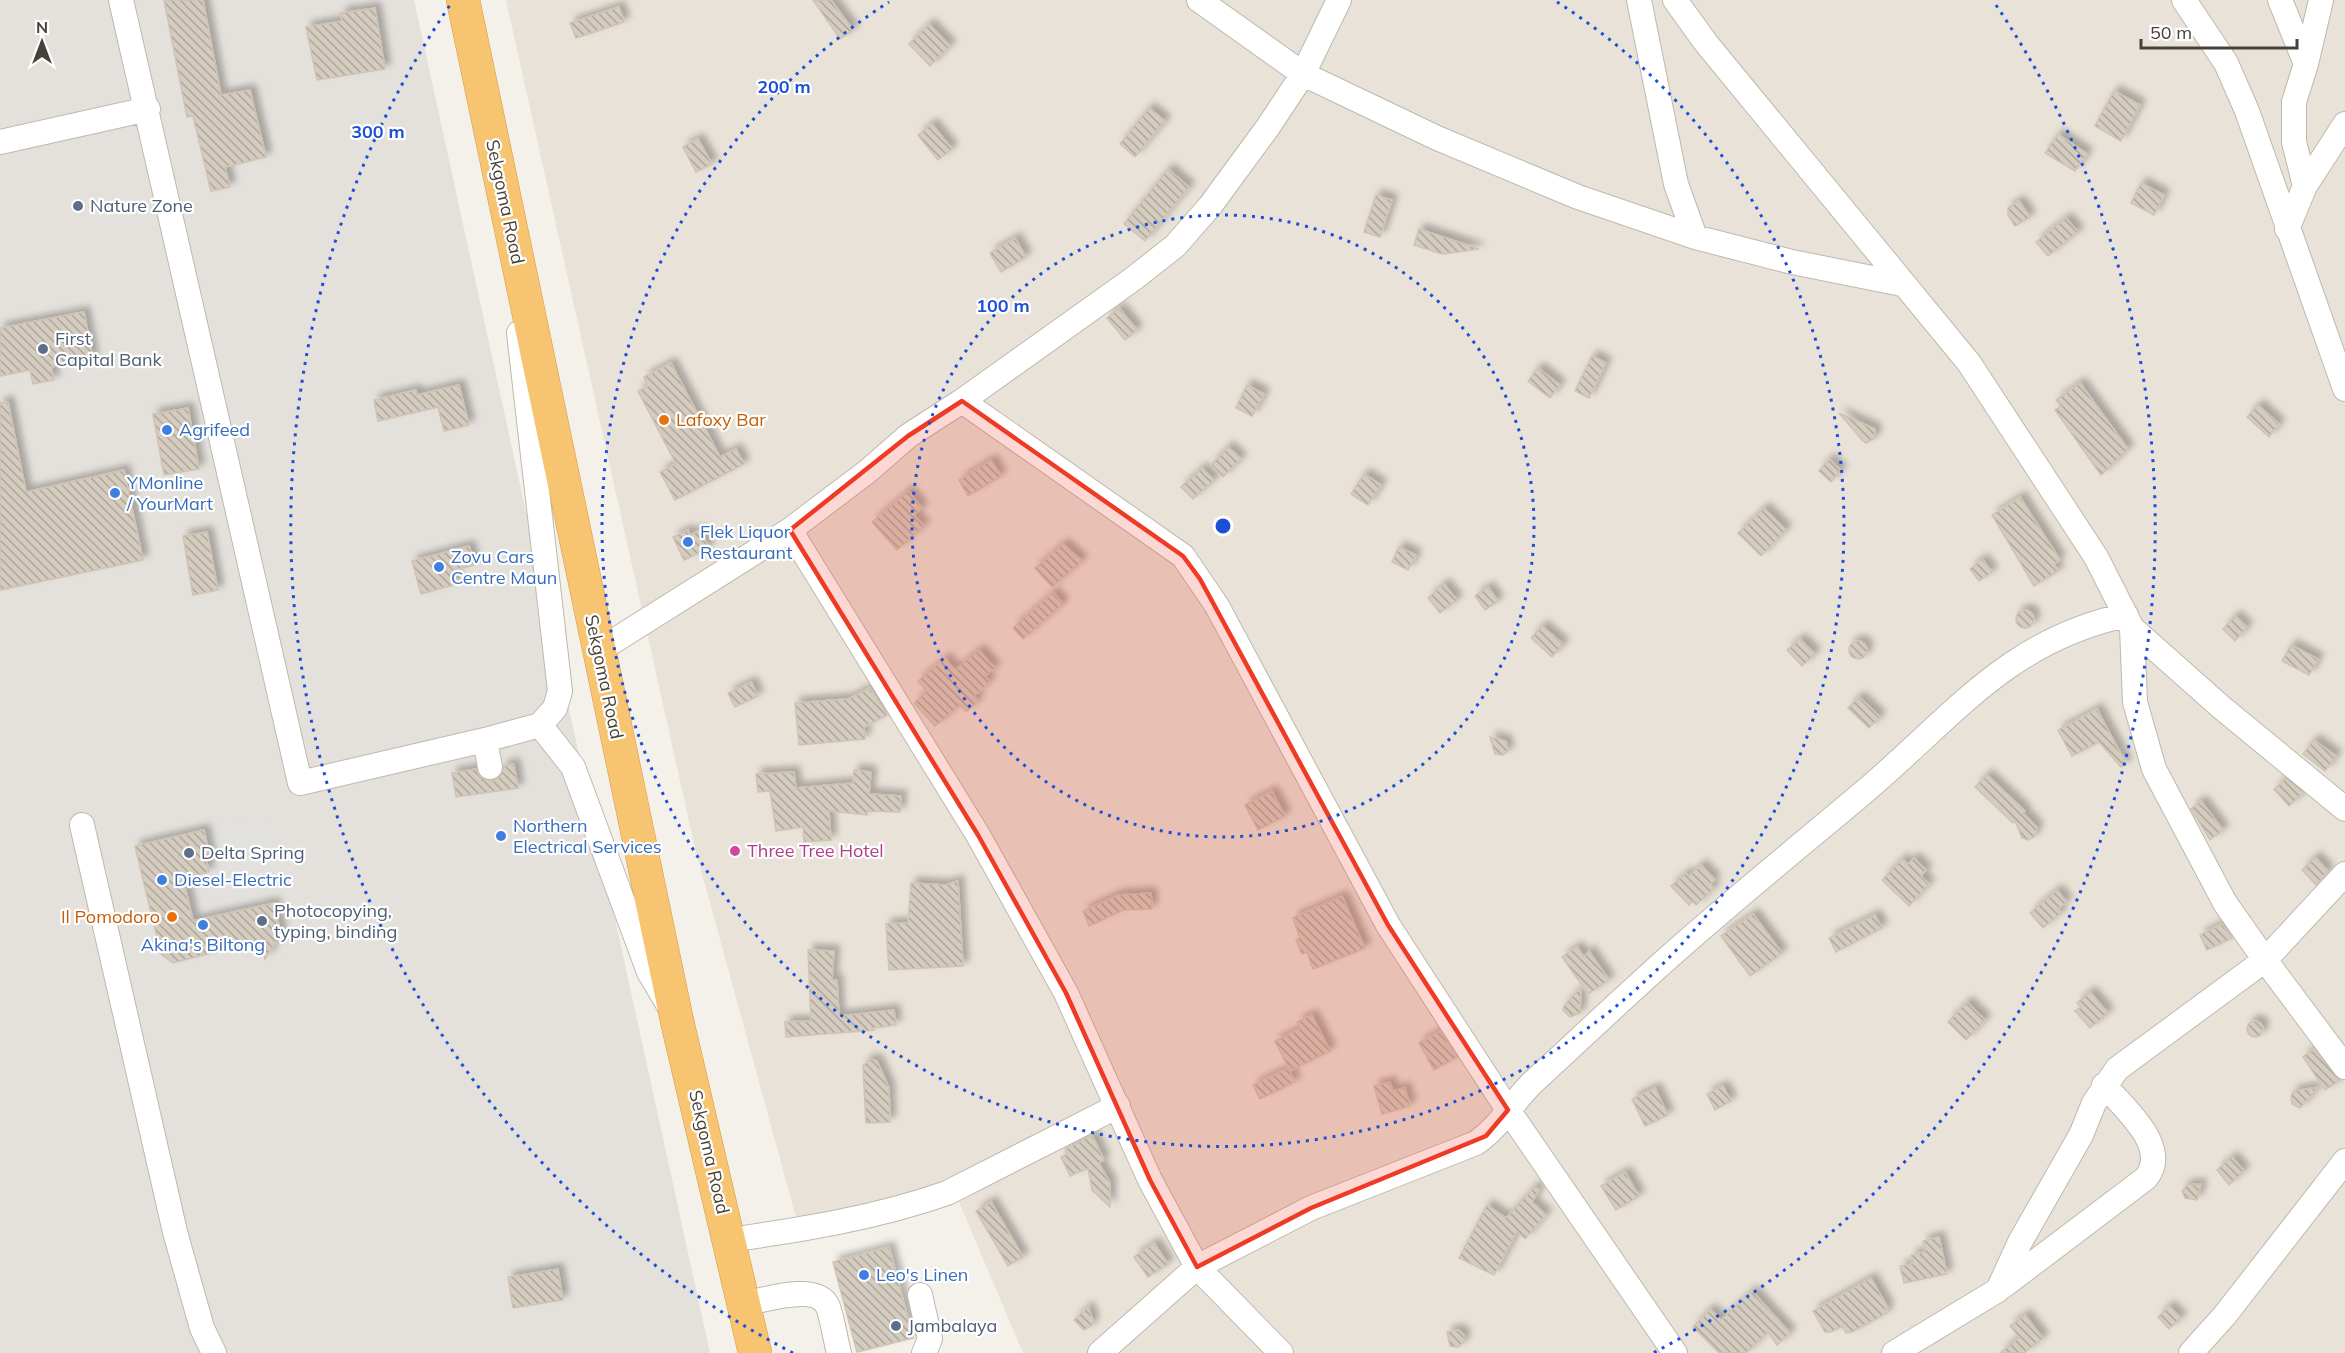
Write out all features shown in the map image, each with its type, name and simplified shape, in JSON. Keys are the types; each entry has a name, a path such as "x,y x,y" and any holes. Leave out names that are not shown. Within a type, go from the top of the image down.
{"highway":[{"name":"Sekgoma Road","path":"463,0 677,1020 755,1353"}],"street":[{"path":"121,0 148,109 300,783 540,725 555,708 560,691 502,185"},
{"path":"1199,0 1304,74 1437,138 1578,197 1695,237 1792,262 1902,284"},
{"path":"598,651 790,530 868,471 908,436 963,401 1175,246 1210,206 1268,128 1304,74 1339,0"},
{"path":"1639,0 1674,174 1695,237"},
{"path":"1675,0 1706,43 1969,363 2097,557 2129,621 2221,707 2345,809"},
{"path":"2184,0 2226,63 2247,111 2345,389"},
{"path":"2280,0 2306,64"},
{"path":"2304,186 2294,142 2292,118 2294,102 2306,64 2321,0"},
{"path":"0,142 148,109"},
{"path":"2287,229 2304,186 2345,124"},
{"path":"963,401 1182,556 1217,606 1388,925 1508,1110 1675,1353"},
{"path":"790,530 978,836 1066,993 1150,1180 1197,1267 1281,1353"},
{"path":"2129,621 2134,702 2154,769 2225,903 2345,1067"},
{"path":"1100,1353 1197,1267 1311,1208 1476,1143 1497,1127 1508,1110 1530,1086 1677,950 1872,786 1975,691 2019,657 2056,636 2091,622 2129,621"},
{"path":"540,725 573,767 649,972 677,1020"},
{"path":"485,740 490,767"},
{"path":"82,825 175,1232 202,1328 214,1353"},
{"path":"1998,1290 2020,1242 2054,1185 2104,1085 2117,1069 2203,1003 2265,960 2345,874"},
{"path":"1894,1353 1998,1290 2146,1178 2152,1170 2155,1158 2153,1147 2104,1085"},
{"path":"730,1240 829,1225 930,1199 947,1193 1118,1106"},
{"path":"2191,1353 2225,1315 2345,1161"},
{"path":"744,1304 806,1293 816,1294 827,1305 839,1353"},
{"path":"920,1295 930,1339 924,1353"}],"highlighted area":[{"path":"962,401 1183,556 1200,579 1388,925 1508,1110 1486,1136 1311,1208 1197,1267 1150,1180 1066,993 978,835 790,530 908,436"}],"shaded area":[{"path":"0,0 414,0 710,1353 0,1353"},
{"path":"506,0 2345,0 2345,1353 1023,1353 951,1183 797,1221 695,848"},
{"path":"266,817 286,896 262,899 263,905 193,921 183,878 209,872 206,859 210,857 204,830"}],"building":[{"path":"164,0 203,0 221,95 250,90 266,157 225,167 230,187 211,191 193,116 187,117"},
{"path":"813,0 831,0 853,30 840,39"},
{"path":"619,7 624,22 576,38 570,23"},
{"path":"375,8 385,69 317,80 306,27 342,21 341,13"},
{"path":"929,24 950,46 930,66 909,44"},
{"path":"2114,91 2140,105 2121,141 2095,126"},
{"path":"1149,108 1165,121 1135,157 1120,144"},
{"path":"932,124 952,149 938,160 918,135"},
{"path":"2058,134 2087,154 2075,171 2045,153"},
{"path":"698,139 712,164 696,172 683,147"},
{"path":"1168,169 1189,187 1145,241 1124,224"},
{"path":"2141,183 2164,195 2154,215 2131,203"},
{"path":"1376,195 1392,200 1380,237 1364,232"},
{"path":"2019,201 2030,217 2015,226 2008,215 2008,208"},
{"path":"2066,218 2078,232 2048,256 2036,242"},
{"path":"1419,229 1479,249 1442,254 1414,245"},
{"path":"1015,238 1026,257 1001,272 990,253"},
{"path":"1119,308 1137,330 1125,340 1107,318"},
{"path":"84,312 93,359 51,367 54,380 33,384 30,370 0,376 0,328"},
{"path":"1592,356 1606,363 1589,398 1575,391"},
{"path":"671,363 720,457 736,449 744,464 675,500 660,472 676,464 638,391 648,386 644,377"},
{"path":"1538,368 1560,385 1550,398 1528,381"},
{"path":"2080,383 2128,449 2101,475 2055,410 2061,406 2056,400"},
{"path":"459,385 469,425 444,431 438,407 378,421 374,400 416,390 417,395"},
{"path":"1247,385 1264,394 1252,416 1236,408"},
{"path":"8,402 26,492 124,470 143,560 0,590 0,403"},
{"path":"2258,405 2279,424 2269,437 2247,417"},
{"path":"188,408 199,469 164,475 153,414"},
{"path":"1839,413 1875,429 1875,438 1866,443"},
{"path":"1228,447 1241,459 1223,477 1211,465"},
{"path":"1829,459 1841,470 1831,482 1819,471"},
{"path":"991,460 1001,476 968,496 959,480"},
{"path":"1202,468 1214,480 1193,499 1181,487"},
{"path":"1364,474 1381,485 1368,505 1351,494"},
{"path":"908,491 922,508 914,515 924,526 897,550 872,522"},
{"path":"2020,497 2060,560 2054,564 2058,571 2034,586 1992,515"},
{"path":"1764,508 1786,530 1761,556 1738,533"},
{"path":"688,530 690,535 700,530 709,548 684,560 673,537"},
{"path":"207,532 218,590 193,595 183,536"},
{"path":"1063,544 1082,561 1052,587 1035,568"},
{"name":"Zovu Cars Centre Maun","path":"469,546 475,565 453,570 457,584 421,594 412,561"},
{"path":"1399,547 1416,555 1408,570 1392,562"},
{"path":"1982,559 1992,572 1979,581 1970,569"},
{"path":"1444,584 1457,600 1440,613 1428,598"},
{"path":"1488,587 1498,601 1485,610 1475,596"},
{"path":"1053,592 1063,604 1023,639 1013,628"},
{"path":"2025,610 2031,613 2034,619 2031,625 2025,628 2019,625 2016,619 2019,613"},
{"path":"2235,616 2247,627 2235,641 2223,629"},
{"path":"1542,626 1563,644 1552,657 1531,638"},
{"path":"1800,639 1815,654 1802,666 1787,650"},
{"path":"1854,641 1862,641 1867,646 1865,657 1854,659 1849,654 1849,646"},
{"path":"2291,645 2318,659 2309,675 2282,661"},
{"path":"979,650 995,668 985,676 990,682 974,696 978,701 966,712 960,705 935,726 914,703 927,692 918,681 945,658 955,670"},
{"path":"751,682 758,696 735,707 728,693"},
{"path":"870,688 887,715 864,727 865,739 799,745 795,703 848,699"},
{"path":"1859,697 1880,717 1869,728 1848,708"},
{"path":"2097,709 2126,764 2121,767 2099,742 2072,756 2058,730"},
{"path":"1490,737 1506,741 1508,751 1503,755 1495,754"},
{"path":"2314,740 2336,756 2325,771 2303,754"},
{"path":"514,764 518,788 456,797 452,773 476,769 480,777 492,781 500,777 504,766"},
{"path":"854,770 871,772 869,794 901,796 900,812 867,811 867,815 829,811 831,840 804,842 803,827 776,831 770,791 758,792 756,774 794,772 796,788 853,783"},
{"path":"1987,775 2025,811 2023,813 2037,827 2034,837 2028,840 2022,838 2015,821 2013,823 1975,787"},
{"path":"2286,779 2303,793 2289,806 2274,789"},
{"path":"1272,791 1285,816 1258,830 1245,805"},
{"path":"2201,801 2223,830 2210,840 2191,809"},
{"path":"204,830 210,858 206,859 209,872 183,878 193,921 274,903 281,934 265,959 260,940 173,963 161,954 135,846"},
{"path":"2315,857 2328,871 2316,885 2302,870"},
{"path":"1914,858 1926,870 1921,876 1929,884 1909,906 1882,880 1902,859 1908,864"},
{"path":"1701,865 1715,880 1710,884 1714,888 1696,905 1692,901 1689,905 1671,886 1686,873 1689,876"},
{"path":"958,881 963,966 889,970 886,924 908,923 911,883 945,885"},
{"path":"2057,890 2067,902 2058,909 2061,913 2043,928 2030,913"},
{"path":"1151,893 1152,909 1123,910 1089,926 1083,911 1118,895"},
{"path":"1342,896 1365,948 1313,969 1307,952 1302,954 1296,940 1300,938 1293,918"},
{"path":"1753,914 1782,953 1750,976 1721,936"},
{"path":"1875,915 1882,928 1836,952 1829,938"},
{"path":"2222,924 2232,938 2207,950 2200,935"},
{"path":"1577,947 1584,957 1589,951 1609,980 1588,994 1562,957"},
{"path":"808,950 834,951 832,980 837,980 839,1016 894,1010 896,1025 873,1028 874,1030 786,1037 785,1022 811,1021"},
{"path":"1581,987 1580,1013 1570,1017 1563,1010 1564,1006"},
{"path":"2090,992 2108,1013 2090,1028 2075,1011 2081,1007 2077,1003"},
{"path":"1967,1002 1985,1020 1966,1040 1948,1022"},
{"path":"1312,1015 1330,1051 1290,1071 1275,1041 1301,1028 1297,1022"},
{"path":"2252,1021 2258,1021 2263,1029 2261,1035 2252,1037 2247,1032 2247,1026"},
{"path":"1440,1031 1457,1057 1434,1070 1419,1043"},
{"path":"2314,1049 2340,1080 2325,1090 2303,1057"},
{"path":"870,1059 877,1061 889,1088 890,1122 866,1123 863,1066"},
{"path":"1288,1068 1295,1082 1260,1099 1253,1085"},
{"path":"1390,1082 1393,1091 1405,1088 1410,1106 1382,1114 1374,1086"},
{"path":"1723,1086 1731,1101 1715,1110 1707,1094"},
{"path":"2319,1087 2300,1108 2292,1104 2291,1096 2294,1091"},
{"path":"1655,1088 1668,1115 1645,1126 1632,1099"},
{"path":"1092,1135 1104,1160 1099,1163 1110,1183 1110,1207 1092,1190 1088,1168 1070,1176 1061,1157 1067,1154 1065,1149"},
{"path":"2232,1157 2244,1171 2229,1185 2217,1170"},
{"path":"1625,1172 1639,1196 1616,1210 1601,1186"},
{"path":"2201,1184 2197,1200 2185,1198 2182,1191 2187,1185"},
{"path":"1534,1187 1539,1190 1532,1202 1546,1215 1525,1239 1517,1231 1494,1275 1459,1258 1487,1205 1506,1218"},
{"path":"991,1202 1023,1257 1008,1266 976,1211"},
{"path":"1939,1237 1947,1274 1904,1283 1900,1266 1913,1264 1911,1255 1925,1252 1923,1241"},
{"path":"1154,1243 1168,1264 1148,1277 1134,1257"},
{"path":"889,1247 913,1338 857,1352 833,1262"},
{"path":"558,1269 563,1300 513,1308 508,1277"},
{"path":"1871,1278 1888,1308 1885,1309 1887,1313 1852,1332 1846,1333 1842,1326 1831,1332 1825,1332 1813,1311"},
{"path":"1752,1291 1790,1333 1777,1345 1768,1332 1746,1353 1719,1353 1693,1327 1710,1309 1721,1320"},
{"path":"2169,1306 2181,1318 2169,1329 2158,1317"},
{"path":"1088,1307 1093,1320 1091,1326 1084,1330 1074,1320"},
{"path":"2025,1315 2043,1338 2024,1353 2000,1353 2019,1337 2010,1326"},
{"path":"1459,1330 1464,1335 1464,1342 1458,1347 1450,1346 1447,1332"}],"place":[{"name":"Nature Zone","path":"78,206"},
{"name":"First Capital Bank","path":"43,349"},
{"name":"Lafoxy Bar","path":"664,420"},
{"name":"Agrifeed","path":"167,430"},
{"name":"YMonline / YourMart","path":"115,493"},
{"name":"Flek Liquor Restaurant","path":"688,542"},
{"name":"Zovu Cars Centre Maun","path":"439,567"},
{"name":"Northern Electrical Services","path":"501,836"},
{"name":"Three Tree Hotel","path":"735,851"},
{"name":"Delta Spring","path":"189,853"},
{"name":"Diesel-Electric","path":"162,880"},
{"name":"Il Pomodoro","path":"172,917"},
{"name":"Photocopying, typing, binding","path":"262,921"},
{"name":"Akina's Biltong","path":"203,925"},
{"name":"Leo's Linen","path":"864,1275"},
{"name":"Jambalaya","path":"896,1326"}]}
